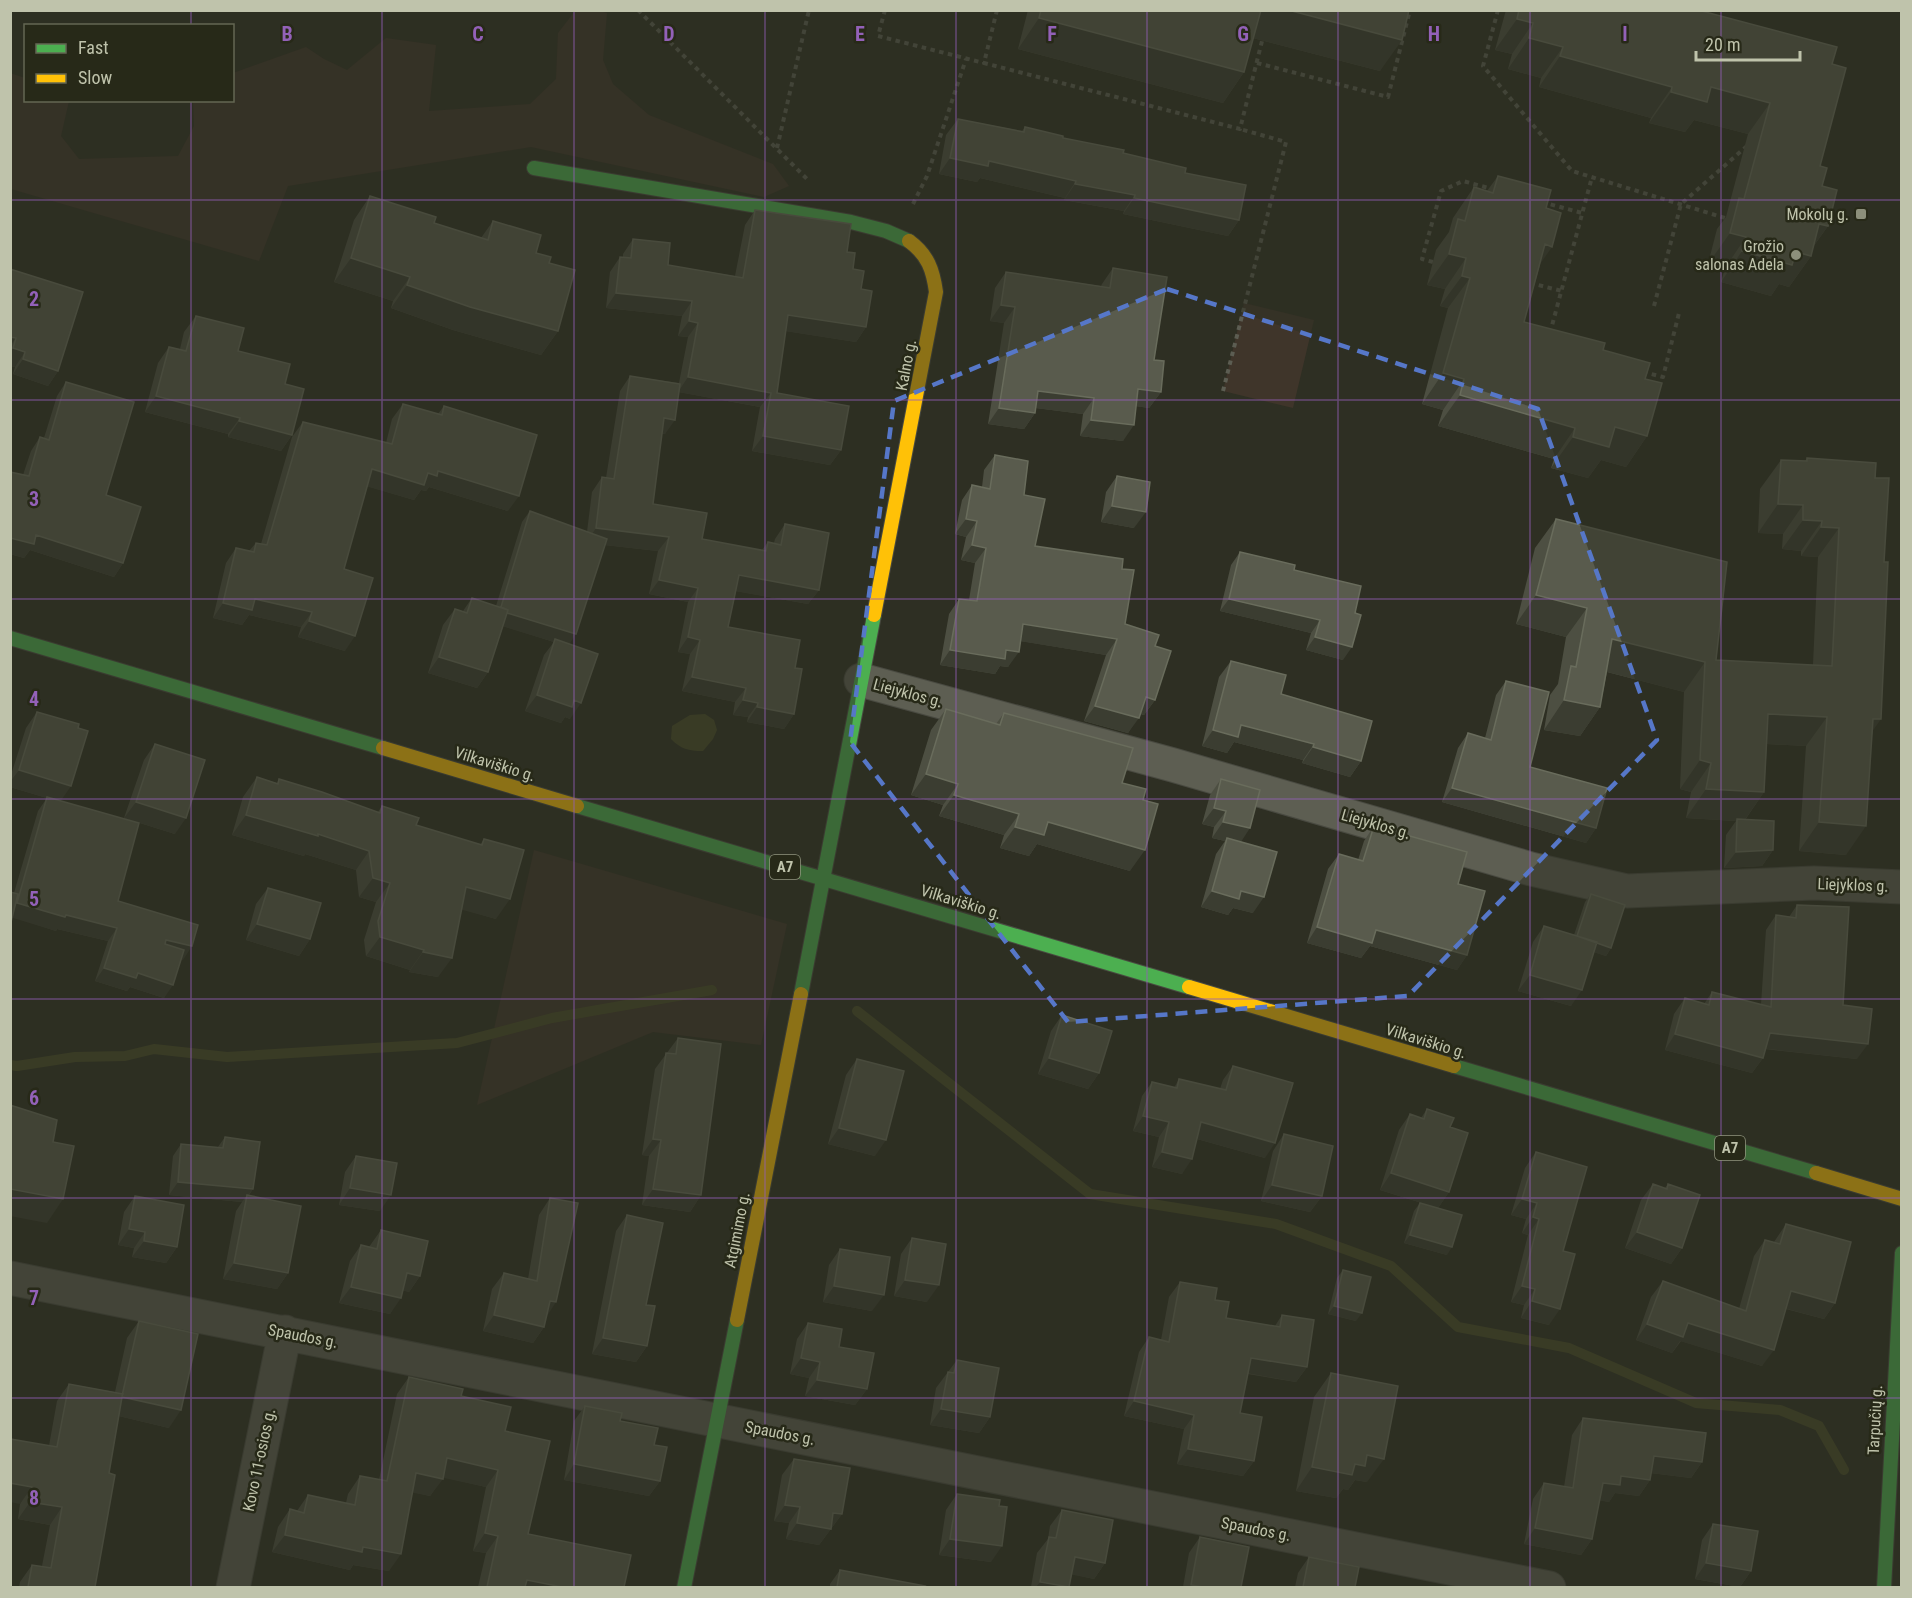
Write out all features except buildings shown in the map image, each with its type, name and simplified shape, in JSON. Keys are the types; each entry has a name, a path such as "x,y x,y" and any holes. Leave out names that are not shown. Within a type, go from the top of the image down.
{"main road":[{"name":"Kalno g.","path":"534,168 851,222 899,235 916,245 932,266 936,292 824,879"},
{"name":"Vilkaviškio g.","path":"10,638 1902,1199"},
{"name":"Atgimimo g.","path":"684,1587 824,879"},
{"name":"Tarpučių g.","path":"1884,1587 1902,1254"}],"street":[{"name":"Liejyklos g.","path":"861,680 1173,765 1531,869 1627,891 1814,883 1902,887"},
{"name":"Spaudos g.","path":"10,1278 1549,1587"},
{"name":"Kovo 11-osios g.","path":"233,1587 285,1332"}],"path":[{"path":"638,10 810,182"},
{"path":"777,149 809,10"},
{"path":"885,10 878,36 1286,142 1223,391"},
{"path":"984,63 997,10"},
{"path":"1257,63 1388,97 1410,10"},
{"path":"1498,10 1483,66 1572,171 1725,218"},
{"path":"1239,129 1264,31"},
{"path":"899,235 927,176 966,58"},
{"path":"1654,306 1681,204 1747,146"},
{"path":"1550,336 1592,177"},
{"path":"1433,262 1422,259 1441,191 1463,181 1495,190"},
{"path":"1539,201 1582,213"},
{"path":"1522,281 1562,291"},
{"path":"1642,371 1662,377 1679,313"}],"highlighted area":[{"path":"1167,289 1538,409 1657,740 1408,996 1068,1022 850,742 894,401"}],"shaded area":[{"path":"575,11 607,13 603,60 613,84 649,115 773,164 789,186 764,197 531,147 288,186 259,261 11,189 10,73 24,78 24,102 69,102 61,136 79,159 178,156 194,126 193,102 234,102 234,73 306,47 347,70 386,38 436,45 429,111 530,104 556,79 558,33"},
{"path":"1244,303 1314,320 1293,408 1223,391"},
{"path":"705,714 714,720 717,730 703,751 685,749 671,739 672,726 690,715"},
{"path":"534,850 787,924 761,1045 653,1032 477,1105"}],"waterway":[{"path":"10,1065 17,1066 75,1057 125,1056 154,1049 227,1057 457,1043 552,1018 712,990"},
{"path":"857,1011 1090,1194 1276,1224 1391,1266 1458,1327 1569,1348 1696,1403 1780,1410 1819,1426 1844,1470"}],"traffic: fast":[{"path":"534,168 851,222 886,231 909,241"},
{"path":"801,994 874,615"},
{"path":"10,638 383,748"},
{"path":"577,806 1189,987"},
{"path":"1454,1066 1816,1173"},
{"path":"1884,1588 1902,1253"},
{"path":"684,1588 737,1320"}],"traffic: slow":[{"path":"874,615 936,292 925,257 909,241"},
{"path":"383,748 577,806"},
{"path":"1189,987 1454,1066"},
{"path":"737,1320 801,994"},
{"path":"1816,1173 1902,1199"}],"place":[{"name":"Mokolų g.","path":"1861,214"},
{"name":"Grožio salonas Adela","path":"1796,255"}]}
